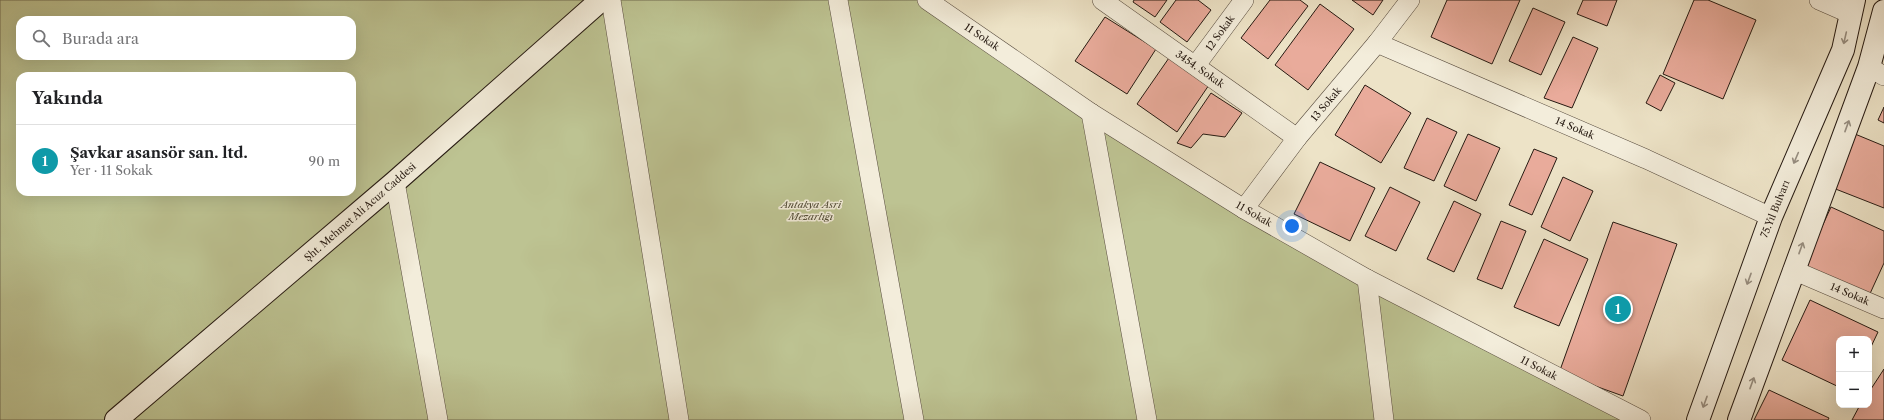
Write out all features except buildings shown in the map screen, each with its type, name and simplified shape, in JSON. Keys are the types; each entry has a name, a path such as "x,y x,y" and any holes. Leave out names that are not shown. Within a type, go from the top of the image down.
{"main road":[{"name":"Şht. Mehmet Ali Acuz Caddesi","path":"116,420 395,182 601,0"},
{"name":"75.Yıl Bulvarı","path":"1698,420 1772,216 1843,50 1852,7"},
{"path":"1739,420 1793,270 1876,71 1884,11"}],"street":[{"path":"611,0 679,420"},
{"path":"838,0 914,420"},
{"name":"11 Sokak","path":"927,0 1091,113 1244,209 1367,279 1641,420"},
{"name":"3454. Sokak","path":"1102,0 1297,138"},
{"name":"12 Sokak","path":"1196,66 1244,0"},
{"name":"13 Sokak","path":"1244,209 1297,138 1377,43 1410,0"},
{"path":"1819,0 1852,7"},
{"name":"14 Sokak","path":"1377,43 1646,159 1772,216"},
{"path":"1091,113 1147,420"},
{"path":"395,182 438,420"},
{"name":"14 Sokak","path":"1793,270 1884,309"},
{"path":"1367,279 1384,420"}],"green space":[{"name":"Antakya Asri Mezarlığı","path":"0,0 923,0 1091,113 1621,420 0,420"}],"place":[{"name":"Şavkar asansör san. ltd.","path":"1618,309"}]}
